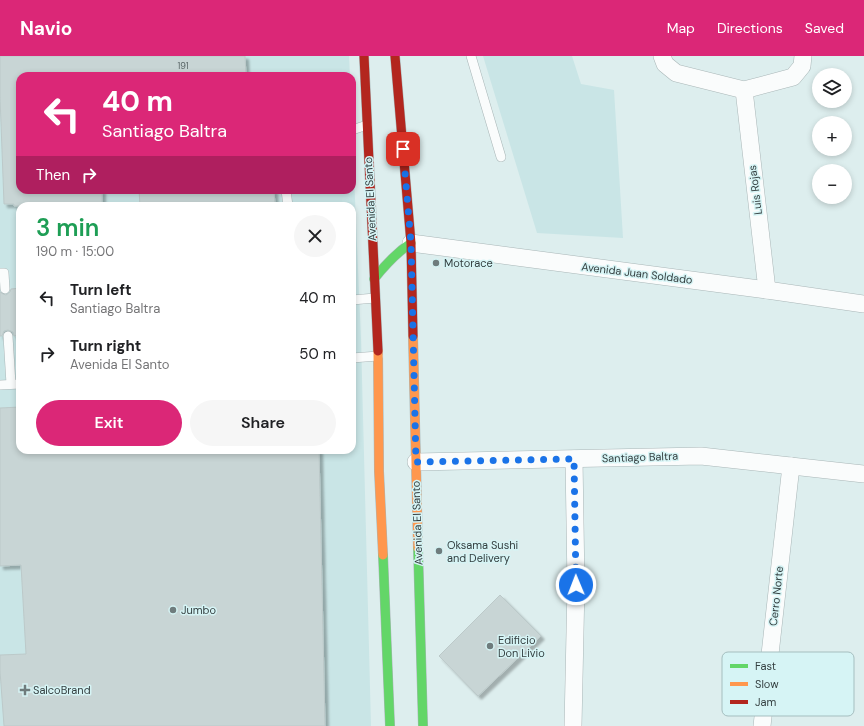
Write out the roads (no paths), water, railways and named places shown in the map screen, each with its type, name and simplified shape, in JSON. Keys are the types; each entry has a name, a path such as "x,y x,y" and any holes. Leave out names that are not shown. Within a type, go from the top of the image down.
{"main road":[{"name":"Avenida El Santo","path":"364,56 378,356 379,471 390,726"},
{"name":"Avenida El Santo","path":"395,56 411,243 423,726"},
{"path":"374,279 391,258 411,243"}],"street":[{"path":"662,56 665,64 676,73 744,90 793,77 802,66 803,56"},
{"name":"Luis Rojas","path":"744,90 767,290"},
{"name":"Avenida Juan Soldado","path":"411,243 864,304"},
{"name":"Santiago Baltra","path":"416,462 701,456 864,474"},
{"path":"573,726 576,585 574,459"},
{"name":"Cerro Norte","path":"770,652 790,466"},
{"name":"Cerro Norte","path":"762,726 763,716"}],"lane":[{"path":"471,56 501,157"},
{"path":"356,128 367,124"},
{"path":"0,273 4,273 6,289"},
{"path":"356,300 375,298"},
{"path":"0,385 15,384 8,336"},
{"path":"356,358 378,356"}],"place":[{"name":"Motorace","path":"436,263"},
{"name":"Oksama Sushi and Delivery","path":"439,551"},
{"name":"Jumbo","path":"173,610"},
{"name":"Edificio Don Livio","path":"490,646"},
{"name":"SalcoBrand","path":"25,690"}]}
